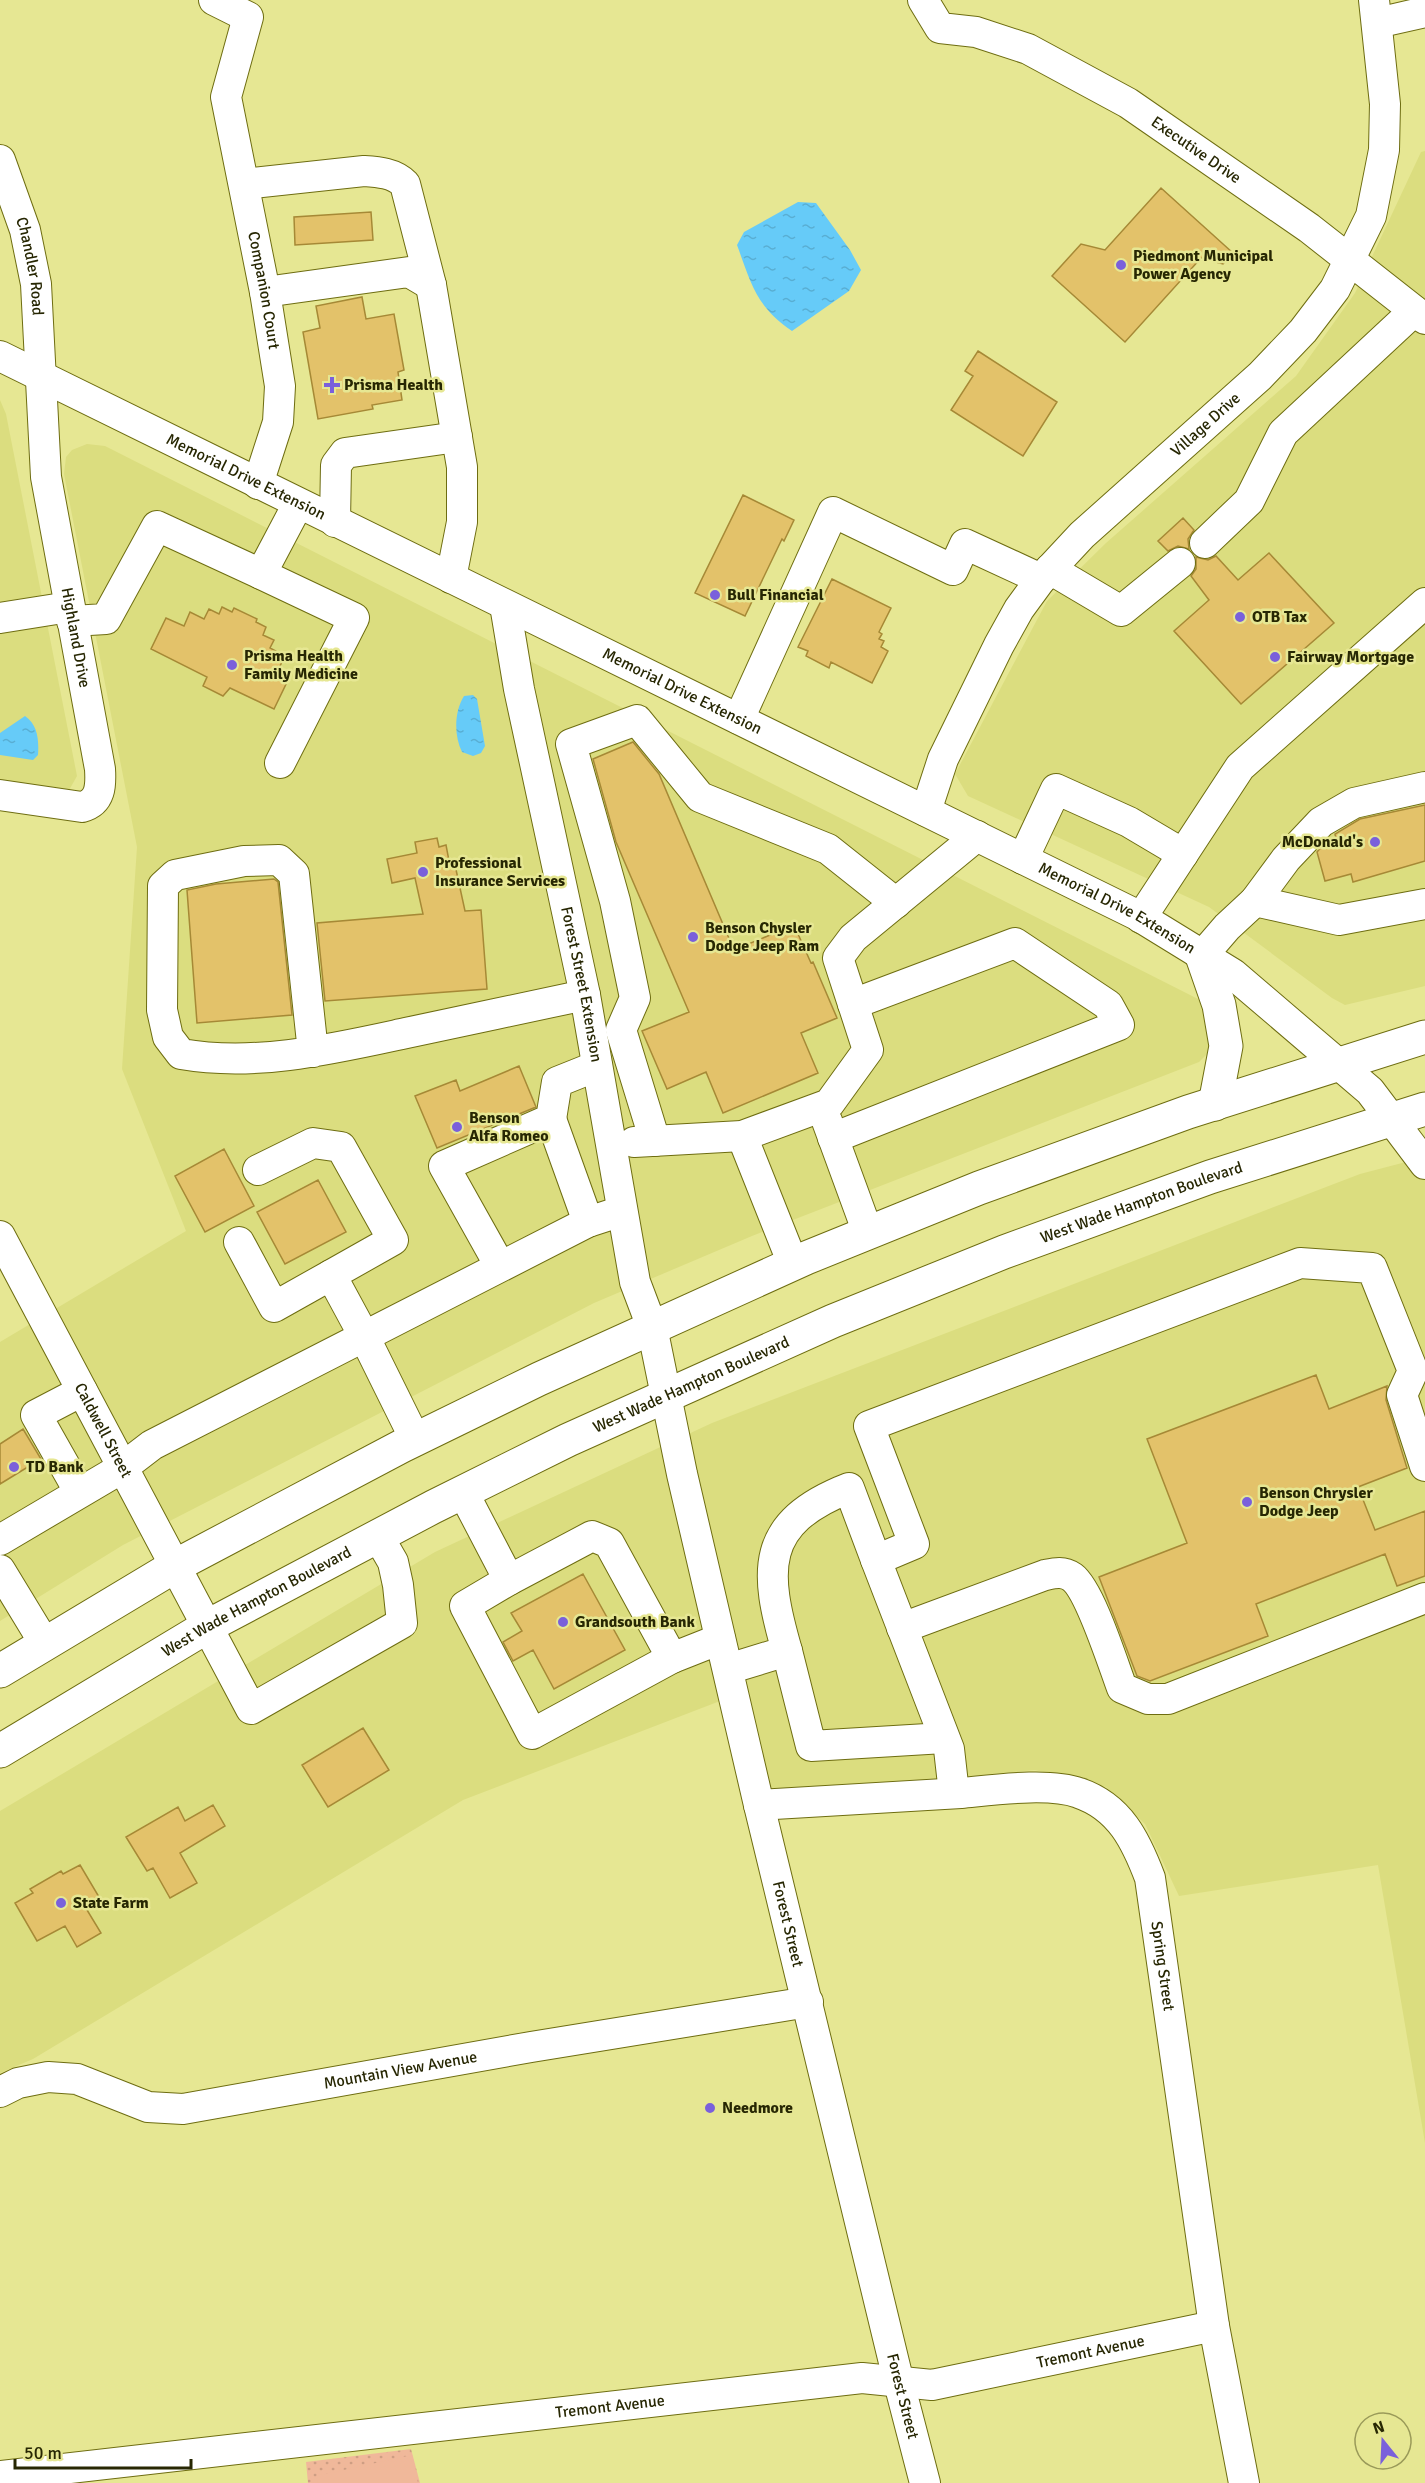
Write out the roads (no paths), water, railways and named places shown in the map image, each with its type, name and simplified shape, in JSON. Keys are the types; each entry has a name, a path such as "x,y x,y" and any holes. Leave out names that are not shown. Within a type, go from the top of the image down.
{"main road":[{"path":"1202,956 1219,1005 1226,1046 1215,1104"},
{"path":"0,1671 175,1566 416,1439 539,1379 793,1264 979,1188 1215,1104 1425,1037"},
{"name":"West Wade Hampton Boulevard","path":"0,1751 208,1626 463,1492 666,1396 833,1321 1004,1252 1210,1177 1425,1109"}],"street":[{"name":"Companion Court","path":"214,0 248,17 226,97 265,292 280,386 278,422 258,484"},
{"name":"Executive Drive","path":"923,0 940,28 976,32 1028,50 1128,103 1309,228 1420,315"},
{"path":"1375,11 1425,12"},
{"name":"Village Drive","path":"926,811 943,759 999,645 1019,609 1045,574 1082,535 1260,376 1303,331 1335,289 1374,207 1384,150 1385,104 1375,11"},
{"name":"Chandler Road","path":"0,160 25,230 36,284 41,376"},
{"path":"244,184 364,171 384,172 399,178 405,184 431,285 462,467 462,522 451,578"},
{"path":"265,292 409,272 431,285"},
{"path":"1205,543 1249,501 1283,433 1420,315"},
{"name":"Memorial Drive Extension","path":"0,356 1141,918 1233,974 1370,1091 1425,1164"},
{"name":"Highland Drive","path":"0,795 82,807 91,805 101,789 100,768 46,477 41,376"},
{"path":"335,522 336,465 345,453 457,437"},
{"path":"261,574 298,504"},
{"path":"739,719 833,512 953,570 965,544 1045,574 1121,611 1180,563"},
{"path":"0,616 71,614 106,618 157,526 354,618 280,763"},
{"path":"1141,918 1240,767 1425,603"},
{"name":"Forest Street Extension","path":"506,605 519,689 585,995 635,1282 652,1327 660,1362"},
{"path":"655,1141 621,1030 635,998 615,902 571,744 637,720 700,797 828,849 896,903"},
{"path":"1202,956 1227,927 1256,901 1286,859 1321,822 1354,803 1425,787"},
{"path":"1023,859 1056,789 1129,822 1183,854"},
{"path":"1321,822 1340,823 1425,797"},
{"path":"610,1143 742,1136 829,1104 868,1050 838,958 853,938 977,836"},
{"path":"313,1052 294,874 279,860 244,861 175,875 163,885 162,1010 168,1037 181,1054 209,1059 239,1059 313,1052 585,995"},
{"path":"1256,901 1339,920 1425,904"},
{"path":"833,1138 1119,1025 1108,1005 1015,943 853,1004"},
{"path":"588,1222 551,1119 557,1082 597,1066"},
{"path":"822,1107 868,1233"},
{"path":"500,1266 444,1166 551,1119"},
{"path":"742,1136 793,1264"},
{"path":"239,1242 274,1307 393,1240 341,1147 313,1143 258,1170"},
{"path":"0,1540 79,1491 122,1468 152,1445 588,1222 622,1211"},
{"name":"Caldwell Street","path":"0,1236 251,1709 402,1623 393,1562 378,1536"},
{"path":"876,1560 914,1544 869,1426 1300,1263 1372,1268 1419,1368 1402,1395 1425,1466"},
{"path":"331,1275 416,1439"},
{"name":"Forest Street","path":"660,1362 720,1639 759,1805 925,2483"},
{"path":"79,1491 36,1415 82,1391"},
{"path":"944,1738 811,1746 773,1595 771,1575 773,1555 793,1521 812,1506 849,1488 949,1749 954,1793"},
{"path":"463,1492 509,1580"},
{"path":"672,1658 609,1544 592,1536 465,1606 532,1734 672,1658 720,1639"},
{"path":"0,1570 45,1644"},
{"path":"902,1628 1045,1575 1061,1572 1073,1577 1084,1592 1122,1688 1148,1699 1168,1700 1425,1598"},
{"path":"728,1669 787,1651"},
{"name":"Spring Street","path":"759,1805 1025,1789 1059,1789 1080,1793 1103,1806 1124,1824 1150,1878 1214,2325 1245,2483"},
{"name":"Mountain View Avenue","path":"0,2092 18,2084 48,2077 77,2079 148,2107 183,2109 531,2047 808,2002"},
{"name":"Tremont Avenue","path":"0,2475 862,2378 932,2385 1214,2325"}],"water":[{"path":"798,202 816,203 850,250 861,270 849,291 792,331 770,313 762,303 751,283 737,245 744,232"},
{"path":"473,695 477,699 485,746 481,753 473,756 462,752 456,724 458,709 464,696"},
{"path":"25,716 33,724 37,733 38,755 33,760 0,755 0,733"}],"place":[{"name":"Piedmont Municipal Power Agency","path":"1121,265"},
{"name":"Prisma Health","path":"332,385"},
{"name":"Bull Financial","path":"715,595"},
{"name":"OTB Tax","path":"1240,617"},
{"name":"Fairway Mortgage","path":"1275,657"},
{"name":"Prisma Health Family Medicine","path":"232,665"},
{"name":"McDonald's","path":"1375,842"},
{"name":"Professional Insurance Services","path":"423,872"},
{"name":"Benson Chysler Dodge Jeep Ram","path":"693,937"},
{"name":"Benson Alfa Romeo","path":"457,1127"},
{"name":"TD Bank","path":"14,1467"},
{"name":"Benson Chrysler Dodge Jeep","path":"1247,1502"},
{"name":"Grandsouth Bank","path":"563,1622"},
{"name":"State Farm","path":"61,1903"},
{"name":"Needmore","path":"710,2108"}]}
